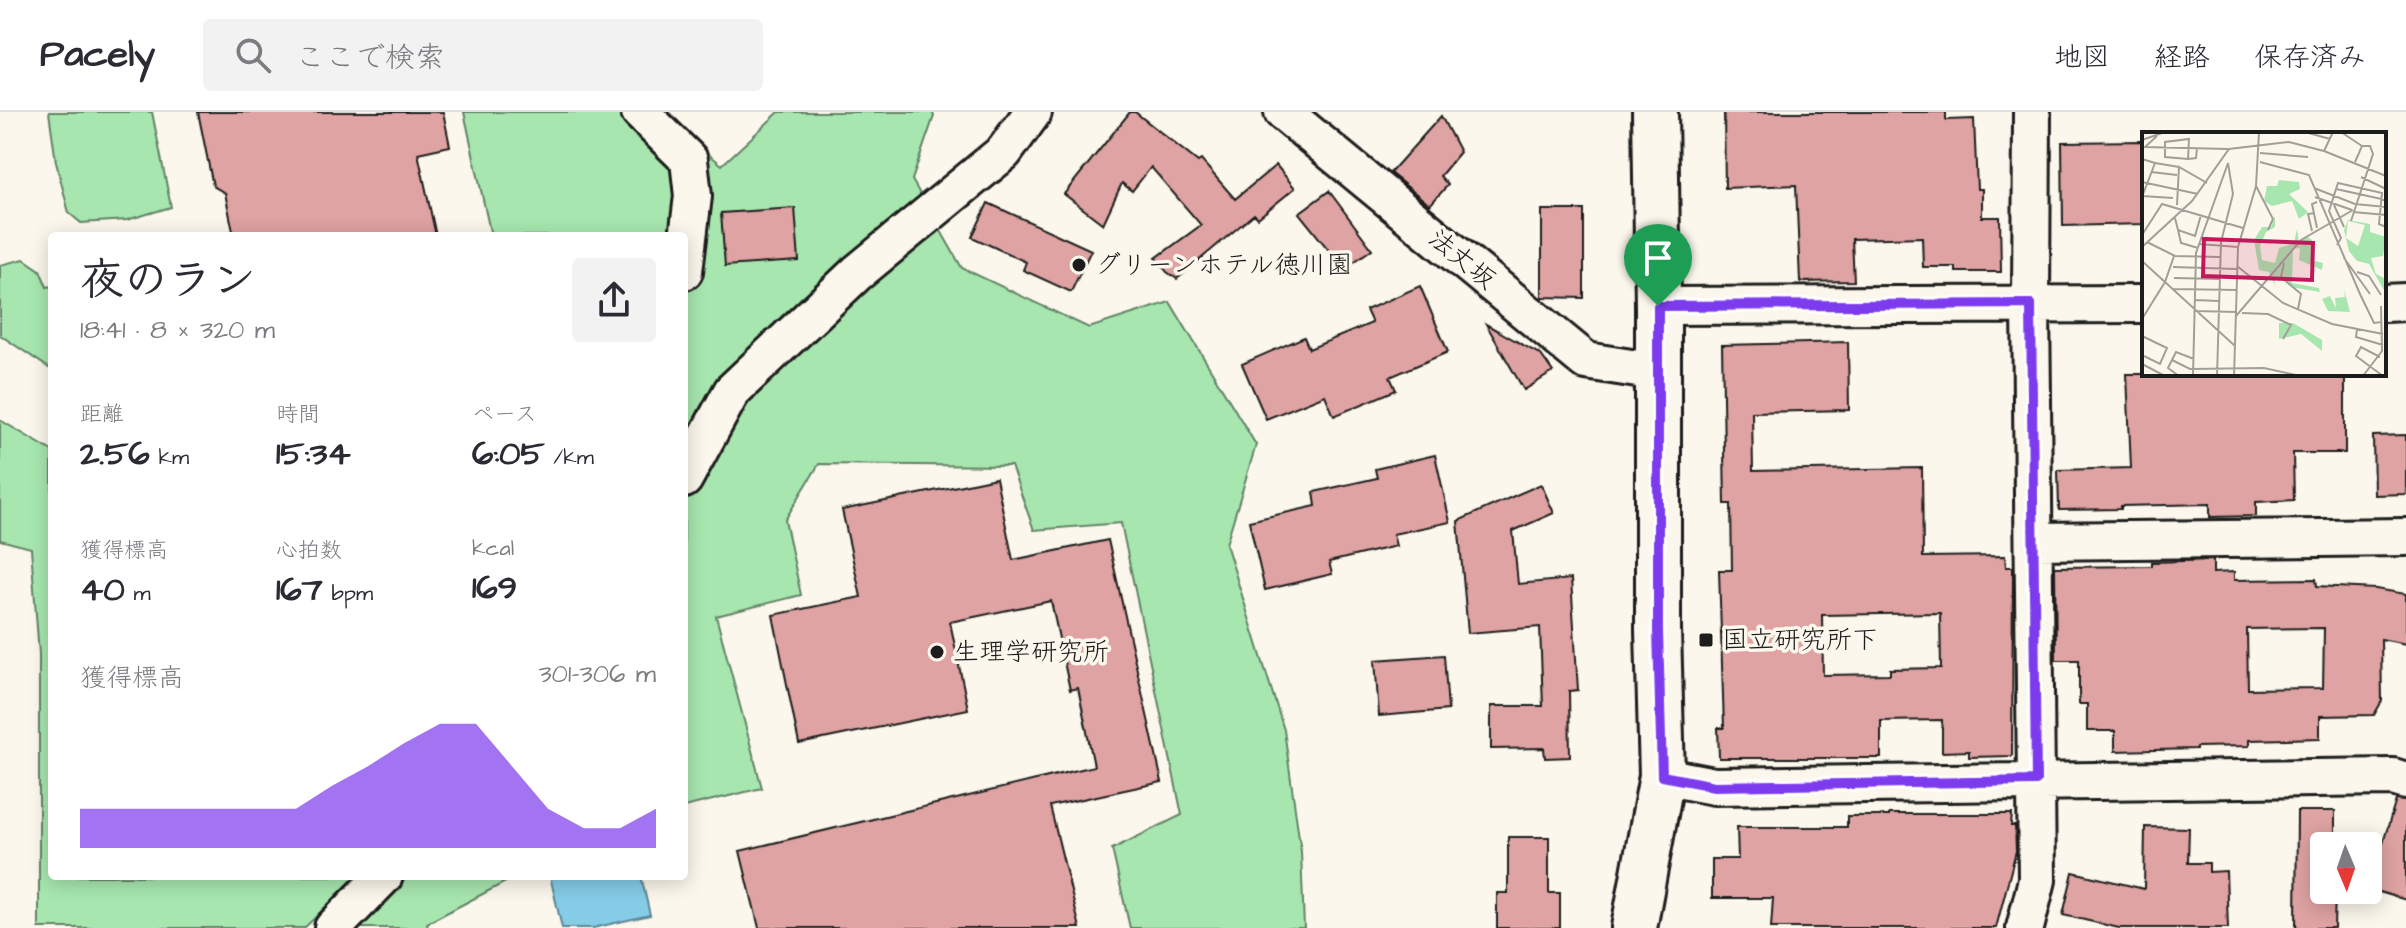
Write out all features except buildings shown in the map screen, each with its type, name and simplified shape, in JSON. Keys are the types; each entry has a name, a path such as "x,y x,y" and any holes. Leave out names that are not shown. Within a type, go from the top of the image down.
{"main road":[{"path":"1634,928 1662,776 1658,630 1655,112"}],"street":[{"path":"640,112 689,160 693,196 688,238"},
{"path":"688,472 732,391 857,273 1004,152 1033,112"},
{"name":"法丈坂","path":"1283,112 1586,361 1657,372"},
{"path":"2025,928 2037,880 2032,112"},
{"path":"2386,303 2406,302"},
{"path":"1658,306 2142,304"},
{"path":"2034,541 2406,537"},
{"path":"1662,776 1714,786 2393,777 2406,781"},
{"path":"333,928 380,880"}],"green space":[{"path":"49,112 152,112 171,207 127,220 81,223 69,213 56,162"},
{"path":"464,112 657,112 722,165 779,112 932,112 934,116 912,180 962,268 1089,328 1170,302 1256,445 1226,544 1284,730 1301,852 1304,928 1130,928 1112,849 1182,815 1121,523 1034,530 1011,466 819,464 785,520 801,595 716,616 762,788 688,806 688,232 490,232"},
{"path":"24,259 40,270 48,287 48,367 0,335 0,265"},
{"path":"0,420 48,449 48,880 509,880 427,923 428,928 330,928 319,914 304,928 39,928 39,654 31,548 0,540"}],"water":[{"path":"551,880 642,880 650,915 593,928 562,928"}],"place":[{"name":"グリーンホテル徳川園","path":"1079,265"},
{"name":"国立研究所下","path":"1706,640"},
{"name":"生理学研究所","path":"937,652"}],"route":[{"path":"2031,304 2036,781 1714,786 1662,776 1658,630 1658,306 2031,304"}]}
